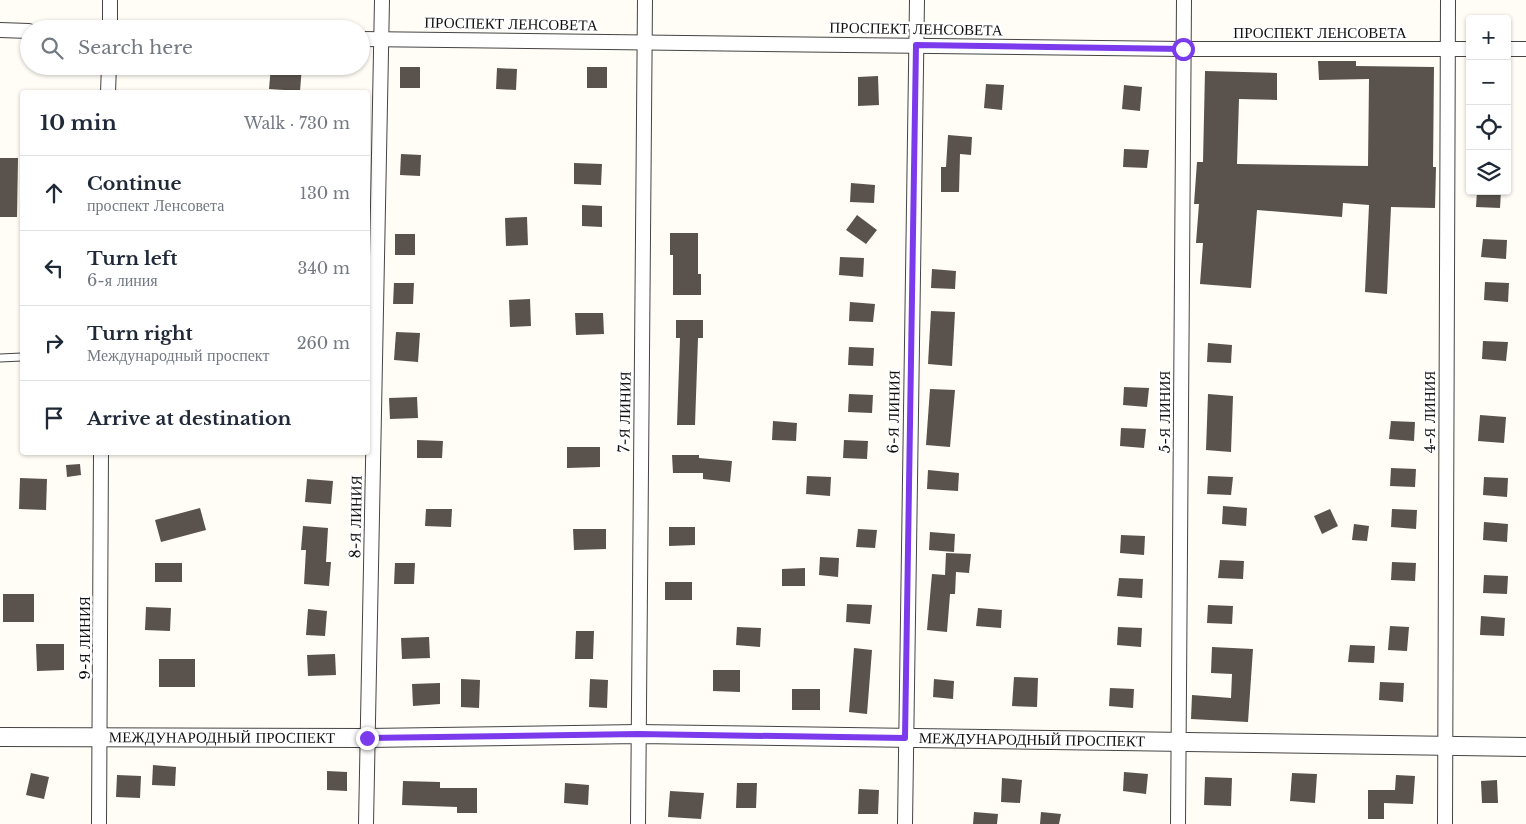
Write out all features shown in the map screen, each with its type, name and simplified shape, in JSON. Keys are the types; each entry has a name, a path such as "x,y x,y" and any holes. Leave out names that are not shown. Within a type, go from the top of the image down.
{"street":[{"path":"110,0 110,20"},
{"name":"8-Я ЛИНИЯ","path":"366,824 383,39 382,0"},
{"name":"7-Я ЛИНИЯ","path":"638,824 645,0"},
{"name":"6-Я ЛИНИЯ","path":"905,824 917,0"},
{"name":"5-Я ЛИНИЯ","path":"1178,824 1184,0"},
{"name":"4-Я ЛИНИЯ","path":"1445,824 1448,0"},
{"path":"0,30 20,31"},
{"name":"ПРОСПЕКТ ЛЕНСОВЕТА","path":"370,39 1183,49 1466,50"},
{"path":"1511,50 1526,50"},
{"path":"108,90 109,75"},
{"name":"9-Я ЛИНИЯ","path":"99,824 101,738 101,455"},
{"name":"МЕЖДУНАРОДНЫЙ ПРОСПЕКТ","path":"0,737 367,738 638,734 1526,747"}],"lane":[{"path":"0,358 20,357"}],"building":[{"path":"1318,61 1356,61 1356,66 1434,67 1433,167 1436,167 1435,208 1391,207 1387,294 1365,292 1369,205 1343,203 1342,217 1257,210 1251,288 1200,284 1203,243 1196,243 1199,204 1194,204 1197,162 1203,162 1205,71 1277,73 1277,100 1239,99 1237,164 1368,166 1369,79 1319,80"},
{"path":"400,67 420,67 420,88 400,88"},
{"path":"587,67 607,67 607,88 587,88"},
{"path":"497,68 517,69 516,90 496,89"},
{"path":"270,75 301,75 300,90 269,89"},
{"path":"878,76 879,105 858,106 858,77"},
{"path":"986,84 1004,85 1002,110 984,108"},
{"path":"1124,85 1142,87 1140,111 1122,109"},
{"path":"948,135 972,137 971,155 960,154 959,192 941,192 941,167 946,167"},
{"path":"1124,149 1149,150 1147,168 1123,167"},
{"path":"401,154 421,155 420,176 400,175"},
{"path":"0,158 18,158 17,217 0,217"},
{"path":"574,163 602,164 601,185 574,184"},
{"path":"851,183 875,185 874,203 850,202"},
{"path":"1477,195 1501,195 1500,208 1476,207"},
{"path":"582,205 602,206 602,227 582,226"},
{"path":"857,215 877,230 866,244 846,230"},
{"path":"527,217 528,245 506,246 505,218"},
{"path":"670,233 698,233 698,274 701,274 701,295 673,295 673,255 670,255"},
{"path":"395,234 415,234 415,255 395,255"},
{"path":"1483,239 1507,240 1506,259 1481,257"},
{"path":"840,257 864,258 863,277 839,275"},
{"path":"932,269 956,271 955,289 931,288"},
{"path":"1485,282 1509,283 1508,302 1484,300"},
{"path":"394,283 414,283 413,304 393,304"},
{"path":"530,299 531,326 510,327 509,300"},
{"path":"850,302 875,304 873,322 849,321"},
{"path":"931,311 955,312 952,366 928,364"},
{"path":"575,313 603,313 604,334 576,335"},
{"path":"676,320 703,320 703,338 698,338 695,425 677,425 680,338 676,338"},
{"path":"396,332 420,333 418,362 394,360"},
{"path":"1483,341 1508,342 1506,361 1482,359"},
{"path":"1208,343 1232,345 1231,363 1207,362"},
{"path":"849,347 874,348 873,366 848,365"},
{"path":"1124,387 1149,388 1147,407 1123,405"},
{"path":"930,389 955,390 950,447 926,445"},
{"path":"849,394 873,395 872,413 848,412"},
{"path":"1208,394 1233,396 1231,452 1206,450"},
{"path":"417,397 418,418 390,419 389,398"},
{"path":"1480,415 1506,417 1504,443 1478,441"},
{"path":"773,421 797,423 796,441 772,440"},
{"path":"1391,421 1415,422 1414,441 1389,439"},
{"path":"1121,428 1146,429 1144,448 1120,446"},
{"path":"417,440 443,441 442,458 417,458"},
{"path":"844,440 868,441 867,459 843,458"},
{"path":"567,447 600,447 600,467 567,468"},
{"path":"672,455 699,455 699,458 732,461 730,482 703,479 703,473 673,473"},
{"path":"80,464 81,475 67,477 66,465"},
{"path":"1391,468 1416,469 1415,487 1390,486"},
{"path":"928,470 959,473 958,491 927,489"},
{"path":"807,476 831,477 830,496 806,494"},
{"path":"1208,476 1233,477 1231,495 1207,494"},
{"path":"1484,477 1508,478 1507,497 1483,495"},
{"path":"20,478 47,479 46,510 19,509"},
{"path":"307,479 333,481 331,504 305,502"},
{"path":"1223,506 1247,508 1246,526 1222,524"},
{"path":"200,508 206,530 161,542 155,520"},
{"path":"426,509 452,509 451,527 425,526"},
{"path":"1330,509 1338,526 1322,534 1314,516"},
{"path":"1392,509 1417,510 1416,529 1391,527"},
{"path":"1484,522 1508,524 1507,542 1483,540"},
{"path":"1354,524 1369,526 1367,541 1352,540"},
{"path":"303,526 328,528 326,562 331,562 329,586 304,584 306,550 301,550"},
{"path":"669,527 695,527 695,545 669,546"},
{"path":"573,529 606,529 606,549 574,550"},
{"path":"858,529 877,530 875,548 856,547"},
{"path":"930,532 955,534 954,552 929,550"},
{"path":"1121,535 1145,536 1144,555 1120,553"},
{"path":"946,553 971,554 969,573 956,572 955,594 950,594 947,632 927,630 932,574 945,575"},
{"path":"820,557 839,558 838,577 819,575"},
{"path":"1220,560 1244,561 1243,579 1218,578"},
{"path":"1392,562 1416,563 1415,581 1391,580"},
{"path":"155,563 182,563 182,582 155,582"},
{"path":"395,563 415,563 414,584 394,584"},
{"path":"805,568 805,586 782,586 782,569"},
{"path":"1484,575 1508,576 1507,594 1483,593"},
{"path":"1119,578 1143,579 1142,598 1117,596"},
{"path":"665,582 692,582 692,600 665,600"},
{"path":"3,594 34,594 34,622 3,622"},
{"path":"847,604 872,605 870,624 846,622"},
{"path":"1208,605 1233,606 1232,624 1207,623"},
{"path":"146,607 171,608 170,631 145,630"},
{"path":"978,608 1002,610 1001,628 976,626"},
{"path":"308,609 327,611 325,636 306,635"},
{"path":"1481,616 1505,618 1504,636 1480,635"},
{"path":"1390,626 1409,627 1407,651 1388,650"},
{"path":"737,627 761,628 760,647 736,645"},
{"path":"1118,627 1142,628 1141,647 1117,645"},
{"path":"576,631 594,631 593,659 575,659"},
{"path":"429,637 430,658 402,659 401,638"},
{"path":"36,644 64,644 64,670 37,671"},
{"path":"1350,645 1375,646 1374,663 1348,662"},
{"path":"1212,647 1253,649 1248,722 1191,719 1192,695 1231,698 1232,674 1211,673"},
{"path":"854,648 872,650 867,714 849,712"},
{"path":"335,654 336,675 308,676 307,655"},
{"path":"159,659 195,659 195,687 159,687"},
{"path":"713,670 740,670 740,692 713,691"},
{"path":"1014,677 1038,678 1037,707 1012,706"},
{"path":"461,679 480,680 479,708 461,707"},
{"path":"590,679 608,680 607,708 589,707"},
{"path":"934,679 954,681 953,699 933,697"},
{"path":"1380,682 1404,683 1403,702 1379,700"},
{"path":"440,683 440,704 413,706 412,684"},
{"path":"1110,688 1134,689 1133,708 1109,706"},
{"path":"792,689 820,689 820,710 792,710"},
{"path":"153,765 176,767 175,786 152,785"},
{"path":"327,771 347,772 347,791 327,790"},
{"path":"1124,772 1148,774 1146,794 1123,791"},
{"path":"31,773 49,777 44,799 26,795"},
{"path":"1292,773 1317,774 1315,803 1290,801"},
{"path":"117,775 141,776 140,798 116,797"},
{"path":"1396,775 1415,776 1413,804 1384,803 1384,819 1368,819 1368,790 1395,790"},
{"path":"1205,777 1232,778 1231,806 1204,805"},
{"path":"1002,778 1022,780 1020,803 1001,802"},
{"path":"1497,780 1498,803 1482,803 1481,781"},
{"path":"403,781 440,782 440,788 477,788 477,813 457,813 457,807 402,805"},
{"path":"565,783 589,785 588,805 564,803"},
{"path":"737,783 757,783 756,808 736,808"},
{"path":"859,789 879,790 878,814 858,814"},
{"path":"670,791 704,793 701,819 668,817"},
{"path":"974,812 998,814 997,824 973,824"},
{"path":"1041,812 1061,814 1059,824 1040,824"}],"route":[{"path":"367,738 638,734 905,738 916,45 1183,49"}]}
